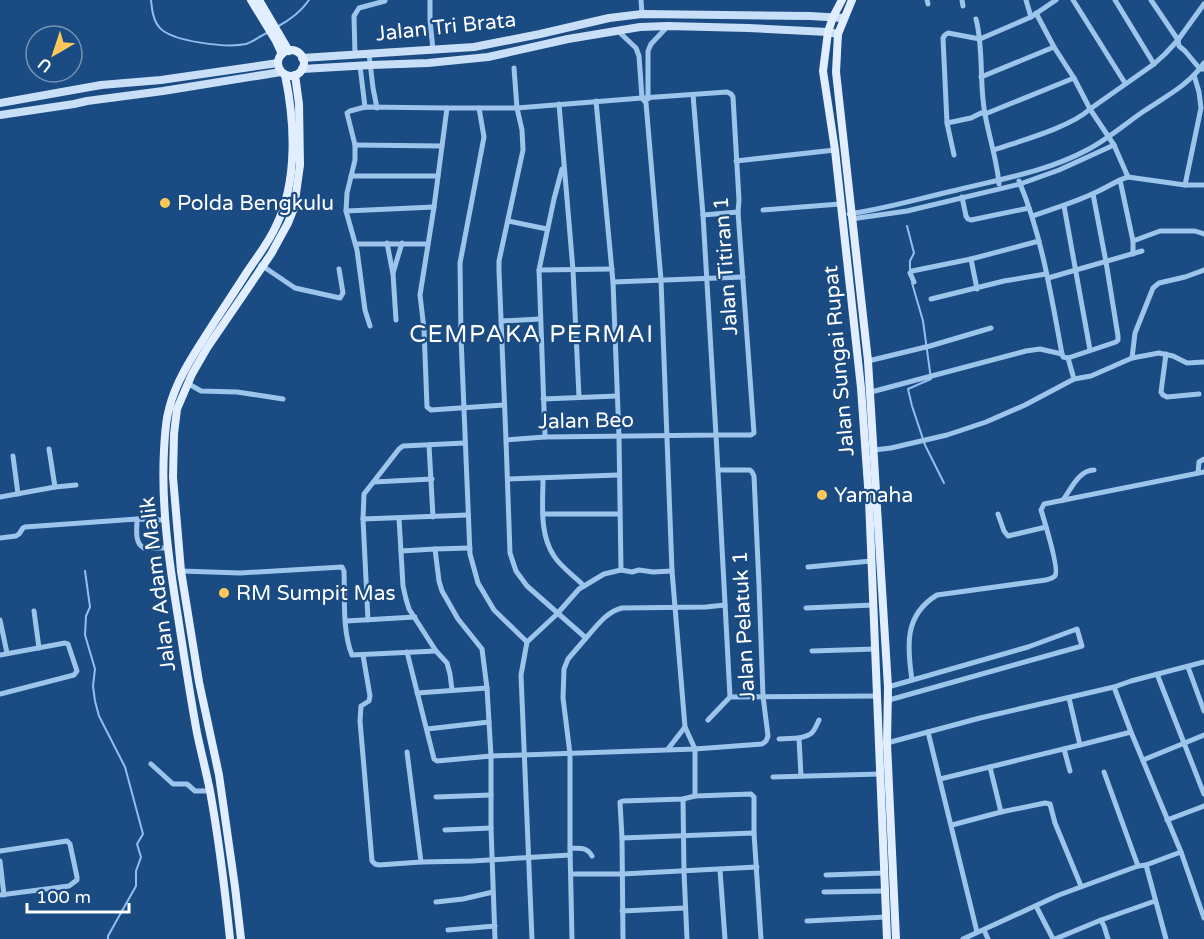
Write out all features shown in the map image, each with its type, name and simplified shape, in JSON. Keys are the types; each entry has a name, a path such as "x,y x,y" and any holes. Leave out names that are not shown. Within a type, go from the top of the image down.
{"main road":[{"path":"251,0 269,23"},
{"path":"259,0 269,23"},
{"name":"Jalan Sungai Rupat","path":"842,0 828,32 823,71 835,150 840,204 847,217 868,361 889,700 884,873 887,939"},
{"name":"Jalan Sungai Rupat","path":"852,0 838,34 836,72 869,500 880,774 886,811 896,939"},
{"name":"Jalan Adam Malik","path":"241,939 219,775 199,682 180,566 172,477 177,409 207,348 259,263 282,214 290,177 292,130 289,93 279,39 269,23"},
{"path":"298,72 290,76 283,63 297,52 302,58"},
{"name":"Jalan Adam Malik","path":"230,939 210,791 188,683 169,563 165,520 166,425 169,408 188,363 288,223 294,208 300,165 298,72 303,66 302,58"},
{"path":"165,520 177,520"},
{"path":"169,563 180,566"},
{"path":"184,655 195,654"},
{"path":"188,683 199,682"}],"street":[{"path":"430,0 433,50"},
{"path":"641,0 642,14"},
{"path":"1026,0 1074,78 1090,109 1114,145 1128,177"},
{"path":"954,155 947,123 943,38 948,33 980,39 1034,15 1056,0"},
{"path":"1073,0 1125,83"},
{"path":"1115,0 1154,64"},
{"path":"1151,0 1178,40 1179,46 1202,69"},
{"path":"994,150 1083,116 1125,83 1154,64 1178,40 1204,4 1198,0"},
{"path":"355,55 354,16 359,8 385,1"},
{"name":"Jalan Tri Brata","path":"302,58 474,47 609,18 642,14 844,18"},
{"path":"722,16 722,27"},
{"path":"976,20 980,39 985,114 994,150 999,189"},
{"path":"646,99 648,51 651,44 668,26"},
{"name":"Jalan Tri Brata","path":"298,72 488,57 617,30 668,26 838,34"},
{"path":"566,28 567,39"},
{"path":"617,30 636,48 646,99 661,280 672,571 685,727 695,748 695,796"},
{"path":"981,77 1054,47"},
{"path":"369,54 377,108"},
{"path":"0,103 101,86 283,63"},
{"path":"0,116 204,84 283,63"},
{"path":"847,217 1017,177 1077,154 1109,137 1167,96 1202,69 1204,63"},
{"path":"360,66 365,107"},
{"path":"514,68 523,150 499,261 510,553 516,571 527,586 585,638"},
{"path":"202,74 204,84"},
{"path":"1185,185 1201,108 1194,75"},
{"path":"947,123 972,118 981,113 985,114 1074,78"},
{"name":"Jalan Titiran 1","path":"693,96 727,92 733,97 738,212 754,433"},
{"path":"370,326 365,310 356,244 346,211 347,193 355,160 355,146 347,113 365,107 517,108 693,96 719,470 730,697"},
{"path":"596,101 613,282 621,570"},
{"path":"559,104 573,270 579,397"},
{"path":"447,108 420,295 424,329 427,407 431,410 504,405"},
{"path":"480,108 484,137 460,263 470,548 478,583 494,610 527,642"},
{"path":"847,217 907,211 1020,184 1059,170 1114,145"},
{"path":"355,146 442,146"},
{"path":"736,161 835,150"},
{"path":"545,437 539,270 563,165"},
{"path":"351,176 438,176"},
{"path":"1017,177 1039,241 1062,354"},
{"path":"1032,216 1064,206 1128,177 1185,185 1204,184"},
{"path":"1120,180 1133,241 1133,254"},
{"path":"959,189 966,216 971,220 1029,208"},
{"path":"870,393 1026,351 1040,349 1062,354 1063,357 1068,358 1116,342 1118,340 1106,262 1093,194"},
{"path":"763,210 840,204"},
{"path":"1064,206 1090,350"},
{"path":"346,211 434,207"},
{"path":"703,215 738,212"},
{"path":"508,221 547,229"},
{"path":"1133,241 1160,231 1196,231 1204,234"},
{"path":"914,282 910,272 912,271 1039,241"},
{"path":"387,243 393,274 396,320"},
{"path":"393,274 402,243"},
{"path":"356,244 428,244"},
{"path":"931,299 1004,281 1047,276 1142,251"},
{"path":"970,259 976,289"},
{"path":"259,263 295,288 339,298 344,293 339,269"},
{"path":"539,270 612,269"},
{"path":"1132,358 1132,346 1153,288 1159,283 1204,270"},
{"path":"613,282 743,277"},
{"path":"501,321 540,320"},
{"path":"868,361 991,328"},
{"path":"874,450 947,435 1003,416 1074,379 1091,375 1132,358 1159,353 1187,363 1204,362"},
{"path":"1166,354 1161,392 1163,395 1167,397 1199,394"},
{"path":"1068,358 1074,379"},
{"path":"188,383 201,391 237,392 283,399"},
{"path":"543,399 617,396"},
{"name":"Jalan Beo","path":"506,440 545,437 751,435 754,433"},
{"path":"368,620 364,494 399,449 404,446 465,443"},
{"path":"429,445 434,517"},
{"path":"49,449 55,486"},
{"path":"13,456 18,494"},
{"path":"912,680 908,647 918,613 927,601 937,595 1052,579 1055,575 1057,571 1041,510 1042,506 1047,503 1201,472 1198,465 1204,459"},
{"name":"Jalan Pelatuk 1","path":"695,748 762,744 768,736 763,696 754,476 750,470 719,470"},
{"path":"1063,500 1081,475 1086,471 1094,470"},
{"path":"508,479 618,475"},
{"path":"543,478 543,514 547,544 555,558 584,586"},
{"path":"374,482 432,479"},
{"path":"0,496 55,486 76,485"},
{"path":"543,514 619,514"},
{"path":"998,514 1008,536 1046,527"},
{"path":"363,519 468,515"},
{"path":"399,518 403,586 409,609 436,651 447,663 452,690"},
{"path":"136,519 140,546 168,548"},
{"path":"0,538 16,536 25,527 136,519 165,520"},
{"path":"401,551 470,548"},
{"path":"435,549 442,591 459,619 482,649 491,756 495,939"},
{"path":"808,567 871,561"},
{"path":"180,566 240,573 342,567 351,654 354,656 436,651"},
{"path":"532,939 521,675 527,642 557,614 579,589 604,574 621,570 672,571"},
{"path":"806,608 873,604"},
{"path":"572,939 570,754 563,698 564,669 568,659 585,638 614,610 725,605"},
{"path":"34,611 39,648"},
{"path":"346,621 415,617"},
{"path":"0,620 7,653"},
{"path":"888,687 1028,647 1077,629 1082,646 889,700"},
{"path":"0,655 67,643 77,670 74,675 0,694"},
{"path":"1028,647 1033,660"},
{"path":"812,651 875,649"},
{"path":"407,652 434,759 437,761 525,754 695,748"},
{"path":"363,655 370,696 369,701 361,706 360,721 372,861 375,864 528,858 585,849 592,856"},
{"path":"887,743 980,718 1114,687 1204,662"},
{"path":"1188,667 1204,711"},
{"path":"1157,674 1204,794"},
{"path":"1114,687 1181,852 1204,918"},
{"path":"417,693 487,688"},
{"path":"708,720 730,697 877,696"},
{"path":"1069,698 1080,745"},
{"path":"779,739 809,736 813,733 819,720"},
{"path":"427,729 489,722"},
{"path":"668,749 685,727"},
{"path":"928,732 977,932"},
{"path":"940,779 1131,732"},
{"path":"1143,760 1204,735"},
{"path":"800,738 801,776"},
{"path":"1064,749 1070,771"},
{"path":"407,752 421,862"},
{"path":"151,764 173,784 187,784 195,791 210,791"},
{"path":"990,767 1001,812"},
{"path":"1104,772 1138,866"},
{"path":"773,777 880,774"},
{"path":"623,939 622,838 619,804 621,801 751,794 761,939"},
{"path":"436,797 491,795"},
{"path":"683,799 687,939"},
{"path":"952,825 1045,802 1050,804 1055,823 1081,886"},
{"path":"1167,820 1204,806"},
{"path":"445,830 491,828"},
{"path":"622,838 754,833"},
{"path":"0,851 67,842 77,880 69,886 2,895 0,861"},
{"path":"963,939 1081,886 1181,852"},
{"path":"1146,865 1166,939"},
{"path":"571,874 684,872 757,867"},
{"path":"720,870 724,939"},
{"path":"826,875 884,873"},
{"path":"824,892 885,891"},
{"path":"436,902 493,892"},
{"path":"1036,906 1054,939 1155,900"},
{"path":"622,911 685,908"},
{"path":"807,921 886,917"},
{"path":"1101,920 1108,939"},
{"path":"448,930 495,926"},
{"path":"984,930 988,939"}],"waterway":[{"path":"151,0 157,24 165,32 175,37 200,43 238,45 249,43 267,33"},
{"path":"277,27 295,15 309,0"},
{"path":"907,226 914,253 910,261 910,272"},
{"path":"912,283 923,321 931,379 908,389 925,445 944,483"},
{"path":"85,571 90,607 86,616 85,635 95,669 93,686 95,701 99,716 125,767 143,834 137,844 141,857 136,871 136,886 108,939"}],"place":[{"name":"Polda Bengkulu","path":"165,203"},
{"name":"Yamaha","path":"822,495"},
{"name":"RM Sumpit Mas","path":"224,593"}],"district":[{"name":"CEMPAKA PERMAI","path":"532,334"}]}
